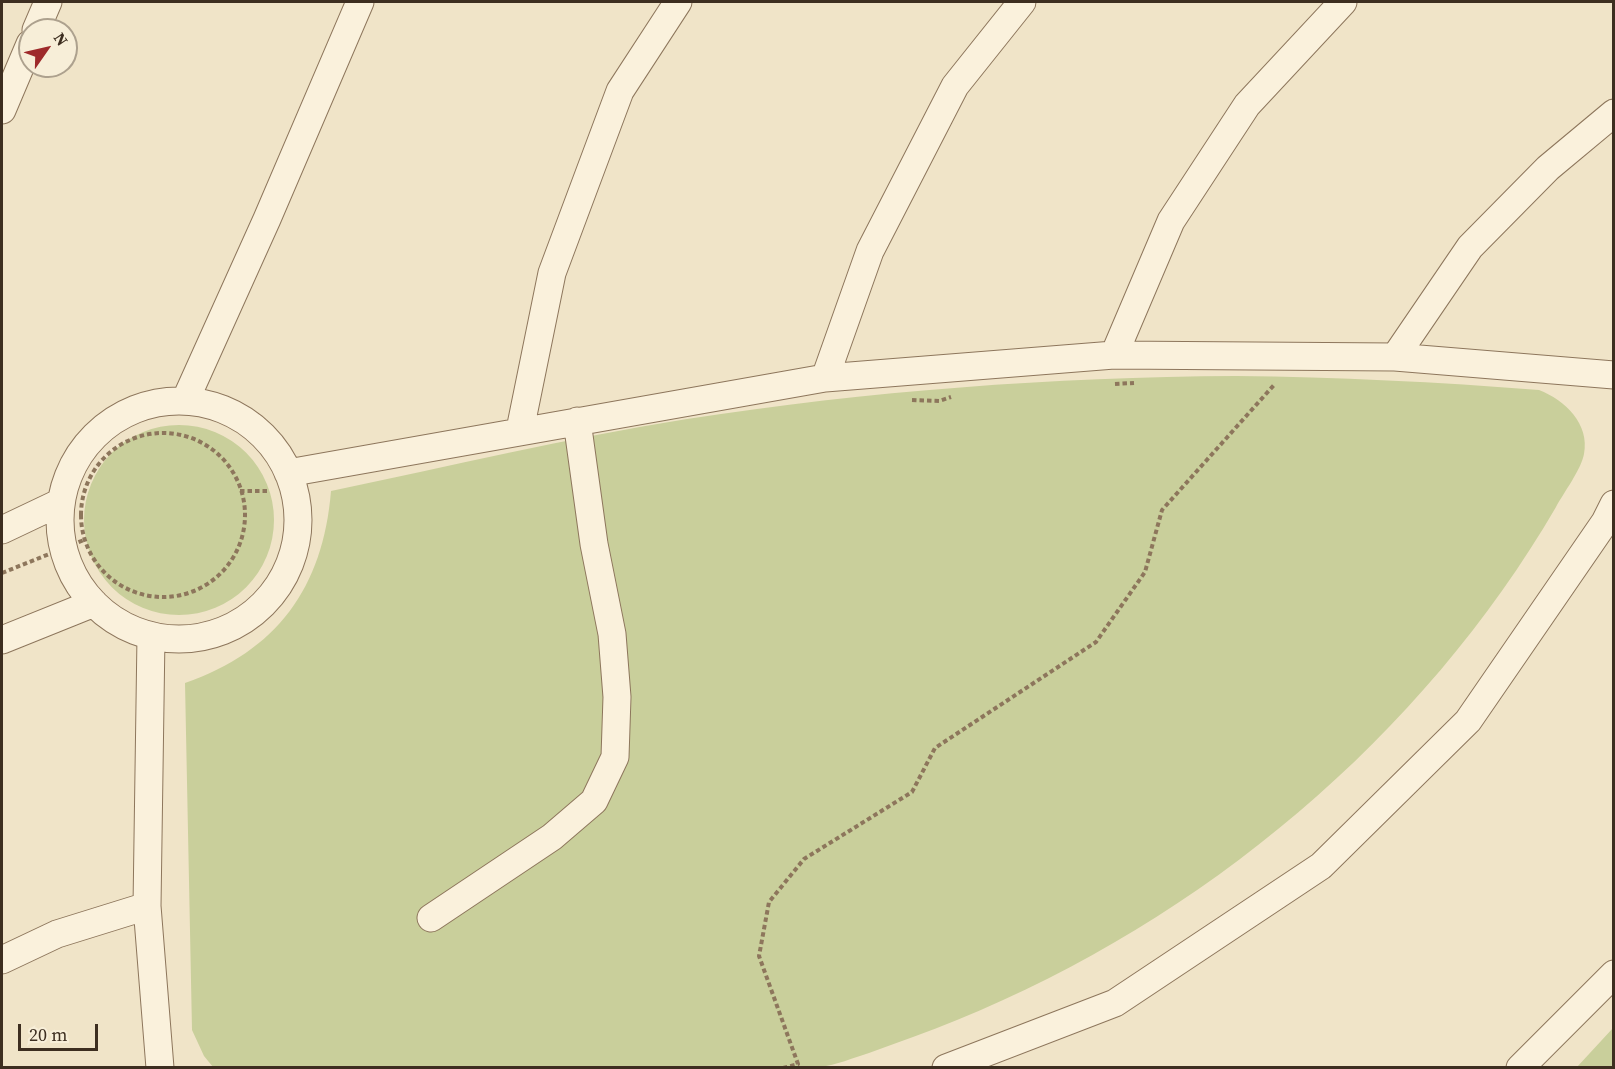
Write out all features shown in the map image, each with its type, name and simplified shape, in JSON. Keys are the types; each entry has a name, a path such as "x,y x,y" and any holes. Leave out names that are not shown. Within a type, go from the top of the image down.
{"street":[{"path":"41,18 48,2"},
{"path":"185,401 267,219 360,2"},
{"path":"520,430 552,273 621,91 678,2"},
{"path":"825,378 870,251 955,86 1022,2"},
{"path":"1113,355 1171,221 1246,105 1343,2"},
{"path":"2,110 18,72"},
{"path":"1395,357 1470,247 1548,168 1614,113"},
{"path":"290,482 520,430 825,378 1113,355 1395,357 1614,375"},
{"path":"185,401 206,404 227,411 246,422 263,436 277,453 290,482 297,515 296,537 291,559 282,579 270,597 254,612 216,633 194,638 172,639 151,636 130,628 111,617 94,603 80,586 69,567 74,544 60,524 61,502 66,480 87,442 121,415 141,406 185,401"},
{"path":"430,918 552,837 569,823 594,801 615,757 617,697 612,634 594,544 577,421"},
{"path":"2,530 61,502"},
{"path":"946,1068 1115,1003 1321,866 1468,721 1611,516"},
{"path":"2,640 94,603"},
{"path":"151,636 147,906 160,1068"},
{"path":"2,960 57,934 147,906"},
{"path":"1520,1068 1614,974"}],"path":[{"path":"1105,383 1126,385 1137,383"},
{"path":"1262,383 1285,384"},
{"path":"783,1068 798,1064 759,956 769,902 804,859 912,792 935,748 1096,642 1145,572 1162,510 1274,385"},
{"path":"905,400 939,401 958,394"},
{"path":"171,433 197,441 219,456 236,478 244,504 244,531 234,556 217,578 194,592 167,598 141,595 116,583 74,544 86,486 99,462 119,445 144,435 171,433"},
{"path":"240,491 290,482"},
{"path":"2,573 74,544"}],"green space":[{"path":"1236,376 1388,380 1539,390 1558,400 1574,414 1583,433 1584,454 1572,481 1502,591 1440,670 1372,744 1298,812 1219,874 1136,930 1048,979 957,1020 869,1053 820,1067 213,1067 204,1056 192,1030 185,683 217,670 246,653 270,634 290,611 306,586 318,557 326,526 331,491 598,435 755,409 961,387 1098,379"},
{"path":"170,425 188,425 224,436 239,446 253,460 270,492 274,520 270,548 263,565 253,580 239,594 207,611 188,615 170,615 134,604 119,594 105,580 88,548 84,529 84,511 95,475 105,460 119,446 151,429"},
{"path":"1613,1028 1613,1067 1577,1067"}]}
